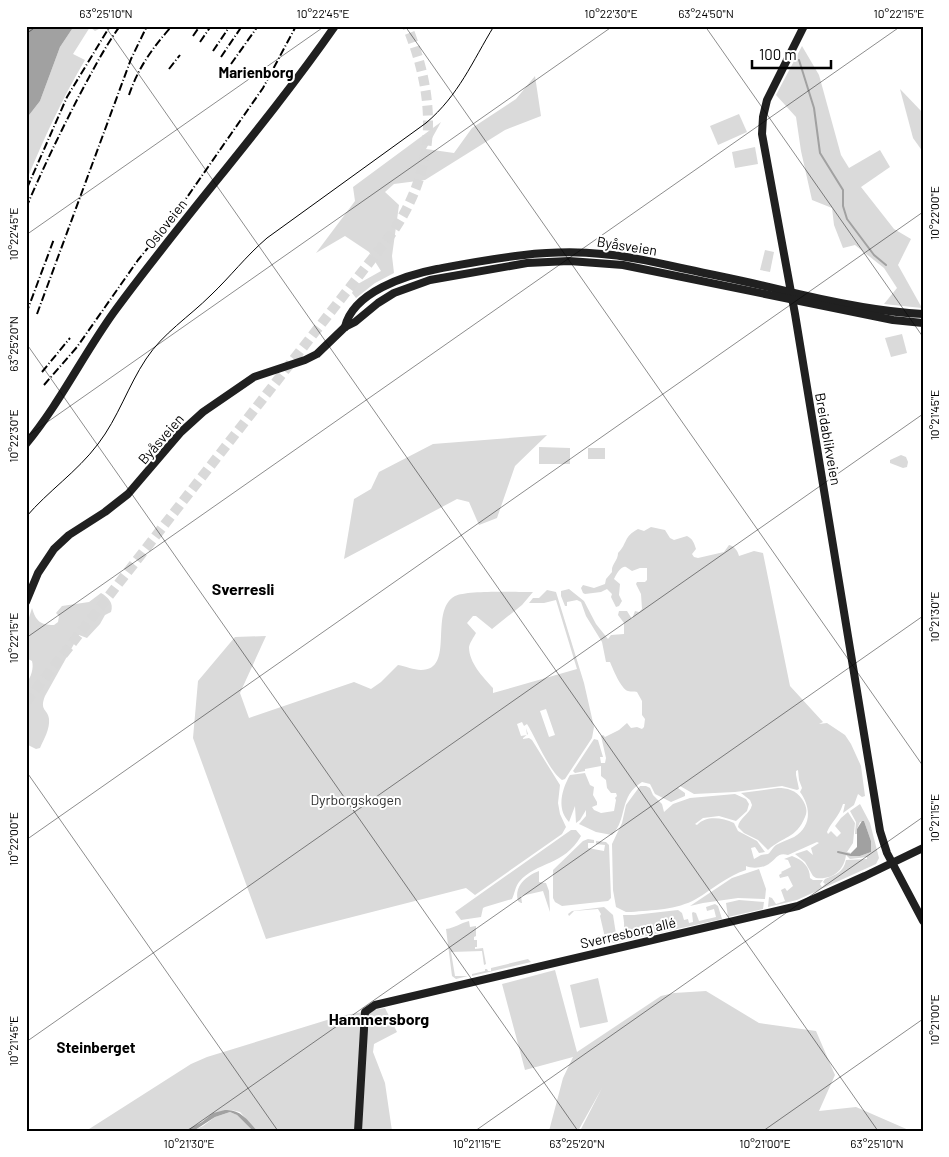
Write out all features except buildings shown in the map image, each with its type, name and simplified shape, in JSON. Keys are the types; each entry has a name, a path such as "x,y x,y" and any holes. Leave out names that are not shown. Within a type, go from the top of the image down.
{"street":[{"name":"Osloveien","path":"26,444 49,414 115,310 258,128 335,26"},
{"name":"Breidablikveien","path":"804,26 767,100 762,134 880,831 892,862 923,921"},
{"name":"Byåsveien","path":"345,327 347,318 361,302 381,288 400,279 448,267 536,253 585,252 633,258 893,320 923,323"},
{"name":"Byåsveien","path":"26,602 38,574 54,549 69,535 106,512 128,494 188,424 254,377 305,360 317,354 345,327 355,322 378,303 412,285 460,274 527,263 590,261 623,265 791,297 923,314"},
{"name":"Sverresborg allé","path":"358,1131 365,1012 375,1005 798,906 923,848"}],"green space":[{"path":"74,26 100,26 101,28 95,31 90,27 73,54 85,60 53,120 26,182 26,119 40,101 60,47"},
{"path":"802,46 819,75 841,155 849,168 880,150 890,167 861,187 894,229 911,239 898,265 922,308 884,304 897,288 884,268 855,245 843,248 834,225 832,208 812,200 801,151 796,117 776,95"},
{"path":"535,76 541,116 505,130 425,180 394,184 385,192 399,205 392,256 394,273 375,283 356,298 352,293 356,285 381,271 369,252 345,236 316,253 355,201 353,187 441,122 426,149 454,153 472,128 516,99"},
{"path":"900,89 923,113 923,152 913,138"},
{"path":"739,114 747,132 718,145 710,126"},
{"path":"755,147 758,164 735,168 732,152"},
{"path":"765,250 774,252 770,272 760,270"},
{"path":"902,334 907,353 891,357 885,338"},
{"path":"547,435 515,466 497,518 479,525 469,502 457,499 344,559 354,499 371,489 379,472 433,444"},
{"path":"539,447 570,448 570,464 539,464"},
{"path":"588,448 605,448 605,459 588,459"},
{"path":"901,455 906,457 907,467 903,468 890,463 890,460"},
{"path":"651,527 665,530 670,538 674,540 689,537 696,549 692,554 698,558 724,552 729,545 736,549 739,556 754,551 763,553 790,686 823,722 819,724 827,723 845,735 861,766 865,796 862,797 858,794 854,805 843,813 845,804 843,804 827,832 828,834 831,831 837,837 841,833 835,826 848,812 855,823 853,843 847,852 851,853 852,856 860,856 871,852 871,841 864,821 860,822 857,829 858,834 855,834 856,822 850,811 860,804 870,823 879,858 876,864 797,900 768,907 769,897 776,904 785,901 781,890 785,888 787,891 793,886 788,876 780,878 779,875 791,867 788,860 784,859 792,856 803,862 809,870 810,878 813,880 823,880 820,884 822,887 825,884 823,882 829,877 816,878 813,876 805,862 795,854 807,850 813,855 811,848 819,843 817,842 788,855 780,855 768,865 755,868 746,866 746,870 726,879 689,903 664,909 631,912 626,912 616,907 613,890 612,844 622,823 626,805 640,786 650,788 653,795 662,804 664,812 673,804 690,798 735,794 746,799 749,804 747,811 736,821 719,816 703,818 695,824 697,825 705,820 715,818 734,823 738,831 757,841 765,852 759,853 755,847 751,848 754,859 768,854 776,845 800,833 807,822 808,816 804,798 800,792 802,788 798,770 796,775 799,789 797,790 782,786 735,792 694,794 680,786 678,788 685,793 685,796 671,802 655,794 650,784 642,782 629,794 620,822 612,835 596,832 579,824 586,816 586,810 576,823 575,806 569,822 565,817 561,805 567,781 570,775 585,773 590,785 594,787 593,795 597,805 592,807 594,810 601,813 614,811 615,798 617,796 616,793 611,793 607,788 606,780 601,776 601,766 575,773 573,771 594,739 598,740 603,757 600,757 601,763 605,763 606,758 601,736 605,737 619,730 627,723 631,728 637,727 642,729 645,719 642,715 642,701 637,692 625,689 610,662 606,662 602,642 586,616 581,602 577,600 567,602 567,606 565,606 561,591 569,589 584,601 596,624 608,639 611,635 624,634 624,623 618,615 619,611 627,611 632,619 635,611 639,612 642,609 641,594 636,584 637,582 645,582 647,580 647,568 632,571 622,567 614,579 620,584 619,595 622,601 616,607 611,597 612,594 607,589 601,592 585,594 581,588 583,585 594,588 605,584 606,579 612,572 618,553 628,537 638,529 644,531","holes":["846,855 850,859 867,857 867,859 846,860 845,864 841,870 833,876 843,866"]},
{"name":"Dyrborgskogen","path":"547,590 556,592 584,683 594,727 592,738 565,779 562,780 552,769 527,724 524,726 522,722 517,724 521,736 527,735 523,739 529,738 532,740 560,785 558,803 560,814 566,827 562,834 475,895 466,888 266,939 193,738 198,681 235,637 266,636 240,693 249,718 354,682 371,689 398,665 418,670 431,667 437,661 440,651 443,614 447,603 455,596 461,594 533,592 522,605 492,629 476,616 473,616 467,623 476,633 469,647 471,659 493,688 493,693 577,669 556,600 544,603 529,603 533,598 539,598","holes":["546,709 555,735 549,737 540,711"]},
{"path":"101,593 110,601 112,606 111,612 105,615 100,624 87,638 79,635 45,696 43,705 49,719 49,726 40,748 36,749 26,744 26,683 31,676 33,667 32,661 26,658 26,627 32,608 39,621 54,625 58,622 59,616 56,613 62,606 89,602"},
{"path":"778,788 788,789 797,793 805,804 806,812 798,829 768,850 758,840 744,833 738,827 740,821 752,805 750,800 741,793"},
{"path":"571,830 576,830 581,836 574,846 559,858 526,875 519,882 512,899 483,908 481,917 461,920 455,912"},
{"path":"588,839 594,840 594,843 588,843 588,848 604,851 605,845 596,844 596,841 606,842 609,845 611,898 608,901 562,906 555,902 553,898 553,870 583,841"},
{"path":"759,869 766,889 765,899 738,898 690,906 732,878"},
{"path":"539,871 539,882 546,883 549,891 550,912 543,891 521,896 522,903 518,901 519,886"},
{"path":"739,900 764,902 763,909 728,917 726,903"},
{"path":"715,904 718,906 722,919 614,943 606,942 601,914 598,909 574,911 569,916 568,914 572,911 604,907 613,915 616,934 620,936 624,929 623,915 678,910 682,913 684,920 688,919 689,923 693,922 693,912 696,913 699,921 716,917 714,909 707,911 706,907"},
{"path":"469,921 470,927 476,926 474,940 477,940 477,947 475,949 483,948 486,964 484,965 482,951 451,952 455,976 468,976 456,979 452,976 446,929"},
{"path":"528,959 531,962 472,976 472,974 485,971 485,969 491,971 491,968"},
{"path":"555,970 577,1052 661,996 674,993 706,991 759,1023 816,1031 835,1075 819,1111 856,1107 911,1131 580,1131 602,1088 578,1131 549,1131 563,1078 573,1057 525,1070 502,984"},
{"path":"598,978 608,1022 580,1028 570,985"},
{"path":"385,1008 397,1032 374,1044 373,1052 385,1083 392,1131 257,1131 240,1112 231,1110 213,1113 202,1122 184,1131 86,1131 191,1064 207,1057 340,1016"},
{"path":"230,1112 237,1115 253,1131 192,1131 215,1117"}],"shaded area":[{"path":"26,26 74,26 60,47 40,101 26,119"},
{"path":"862,821 864,821 871,841 871,852 860,856 851,856 851,853 857,847 857,829"},
{"path":"225,1110 239,1113 257,1131 253,1131 237,1115 230,1112 215,1117 195,1130 184,1131 202,1122 213,1113"}],"waterway":[{"path":"799,60 814,108 820,153 843,190 843,206 847,219 874,255 886,265"},
{"path":"838,852 851,855"}],"tunnel":[{"path":"26,702 401,219 413,195 421,171 428,124 423,75 407,26"}],"tram line":[{"path":"26,517 81,464 98,444 146,359 160,341 203,303 267,238 426,123 447,101 464,78 494,26"}],"railway":[{"path":"27,188 67,97 110,26"},
{"path":"26,208 79,96 103,51 120,26"},
{"path":"37,314 131,59 147,26"},
{"path":"129,95 147,58 172,26"},
{"path":"193,36 200,26"},
{"path":"200,42 211,26"},
{"path":"213,51 230,26"},
{"path":"221,57 242,26"},
{"path":"231,64 258,26"},
{"path":"44,385 77,347 138,260 174,216 263,88 296,26"},
{"path":"169,69 180,55"},
{"path":"26,314 54,239"},
{"path":"42,372 70,338"}],"district":[{"name":"Marienborg","path":"256,73"},
{"name":"Sverresli","path":"243,589"},
{"name":"Hammersborg","path":"379,1019"},
{"name":"Steinberget","path":"96,1048"}]}
